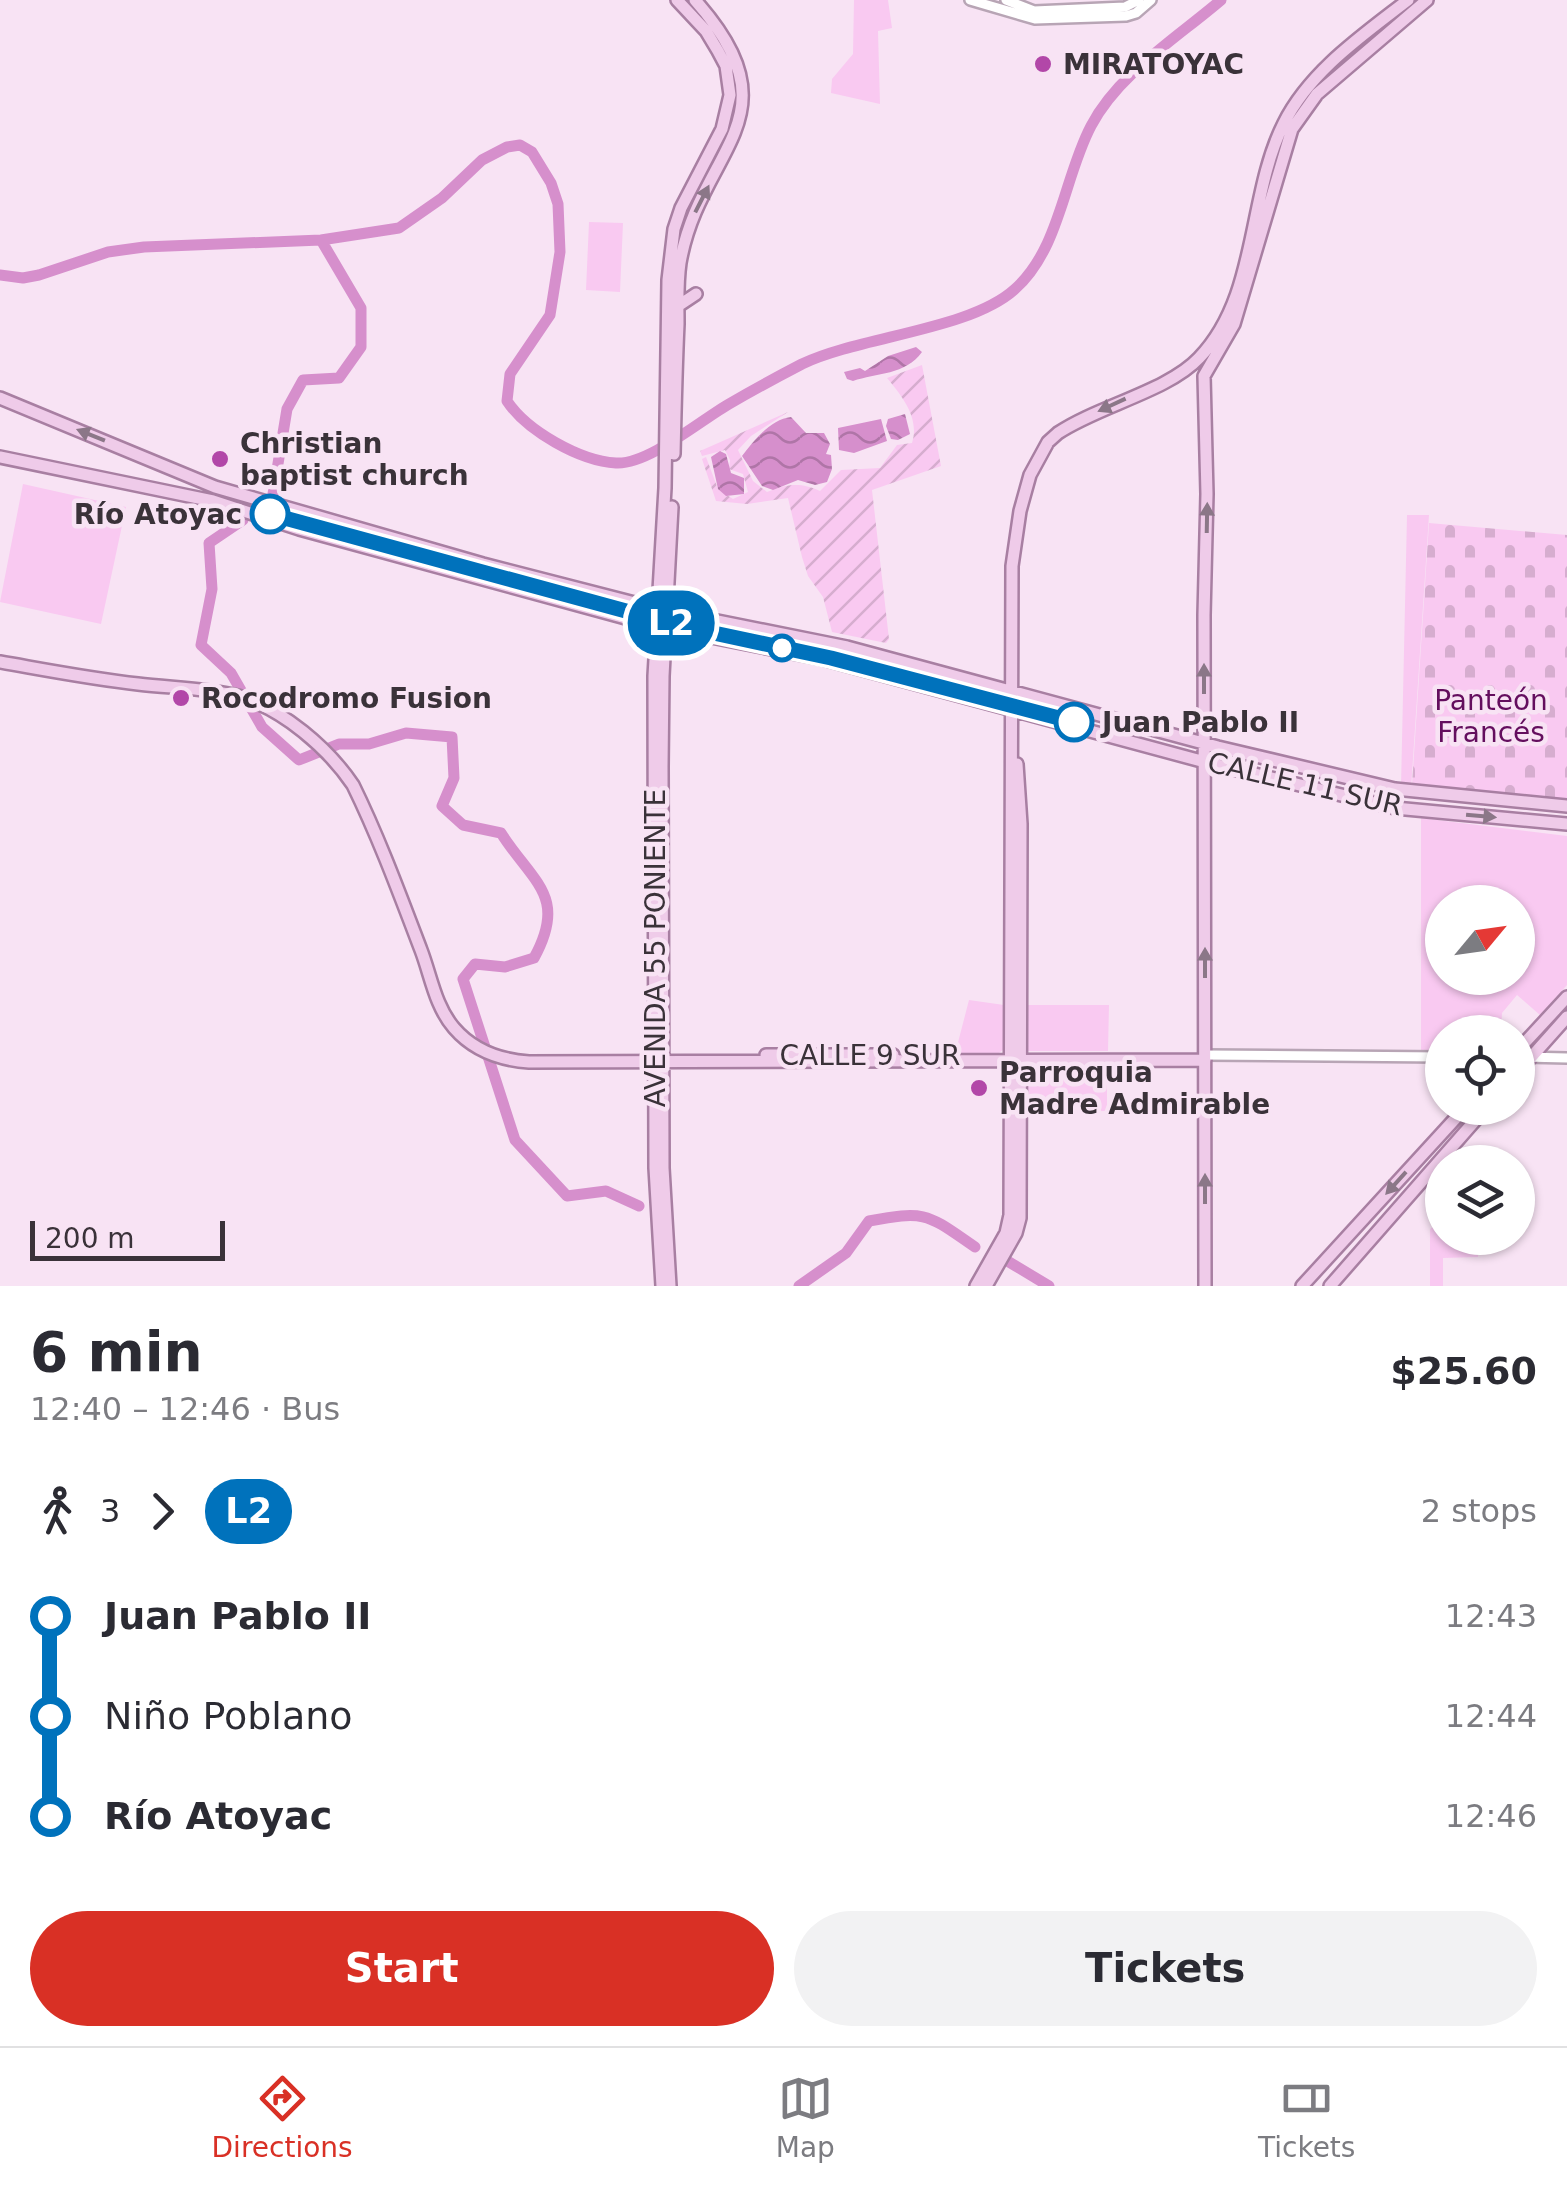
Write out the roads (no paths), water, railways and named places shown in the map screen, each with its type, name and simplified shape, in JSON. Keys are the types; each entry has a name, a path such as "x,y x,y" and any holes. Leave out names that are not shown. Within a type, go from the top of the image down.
{"main road":[{"path":"671,397 668,280 674,229 690,188 722,130 730,95 726,66 706,31 678,0"},
{"path":"671,397 680,265 690,226 736,130 742,98 738,63 731,46 695,0"},
{"path":"1204,1286 1206,368 1234,324 1292,129 1316,94 1408,0"},
{"path":"1399,21 1404,10 1417,0"},
{"path":"986,1286 1016,1233 1020,1218 1009,688 1012,566 1016,527 1030,475 1048,442 1072,424 1184,371 1206,351 1224,324 1238,285 1282,125 1307,88 1378,31 1427,0"},
{"path":"678,306 696,294"},
{"name":"AVENIDA 55 PONIENTE","path":"662,1284 655,1168 660,1059 660,626 671,397"},
{"name":"CALLE 11 SUR","path":"0,398 215,487 483,564 662,610 847,647 1396,790 1567,806"},
{"name":"CALLE 11 SUR","path":"0,457 213,502 299,529 660,626 823,659 1204,762 1395,808 1567,824"},
{"name":"CALLE 9 SUR","path":"0,660 136,684 236,693 269,707 321,745 341,763 353,785 422,951 440,1006 451,1025 479,1046 500,1054 518,1059 1205,1058"},
{"path":"1535,1038 1567,997"},
{"path":"1535,1044 1567,1017"},
{"path":"976,1286 1009,1225 1015,1058"},
{"path":"1302,1286 1450,1125"},
{"path":"1330,1286 1471,1125"},
{"path":"1310,1286 1385,1222"},
{"path":"1321,1286 1361,1223"}],"street":[{"path":"970,0 1035,19 1126,16 1152,0"},
{"path":"1006,0 1034,11 1125,7 1139,0"},
{"path":"1535,1056 1567,1058"},
{"name":"CALLE 9 SUR","path":"1205,1058 1425,1057"}],"water":[{"path":"916,347 922,352 899,369 853,381 844,372 860,368 865,371 888,356"},
{"path":"905,414 910,434 891,439 886,426 888,419"},
{"path":"791,417 806,433 824,433 830,444 826,454 831,455 832,469 827,482 815,485 798,480 773,490 762,486 742,456 770,426"},
{"path":"881,419 887,441 854,453 839,450 838,428"},
{"path":"720,451 726,454 731,473 744,478 744,494 726,496 718,489 711,457"}],"waterway":[{"name":"Río Atoyac","path":"0,275 39,275 108,252 144,247 321,240 399,228 442,198 482,160 520,145 532,152 551,183 558,204 560,252 550,315 510,374 507,401 527,423 556,443 602,461 629,462 802,364 971,314 1015,289 1042,254 1082,146 1103,107 1133,73 1221,0"},
{"name":"Río Atoyac","path":"273,494 287,409 303,380 339,378 361,347 361,308 321,240"},
{"name":"Río Atoyac","path":"243,520 209,543 212,589 201,645 231,673 262,727 299,760 339,744 369,744 406,733 452,737 454,778 442,806 463,825 501,833 534,878 547,904 544,937 534,958 505,967 475,964 463,979 515,1140 567,1196 606,1191 639,1206"},
{"name":"Río Atoyac","path":"799,1286 846,1253 869,1221 903,1216 926,1218 975,1247"},
{"name":"Río Atoyac","path":"1009,1262 1049,1286"}],"place":[{"name":"MIRATOYAC","path":"1043,64"},
{"name":"Christian baptist church","path":"220,459"},
{"name":"Río Atoyac","path":"270,514"},
{"name":"Rocodromo Fusion","path":"181,698"},
{"name":"Juan Pablo II","path":"1074,722"},
{"name":"Parroquia Madre Admirable","path":"979,1088"}],"park label":[{"name":"Panteón Francés","path":"1491,716"}]}
